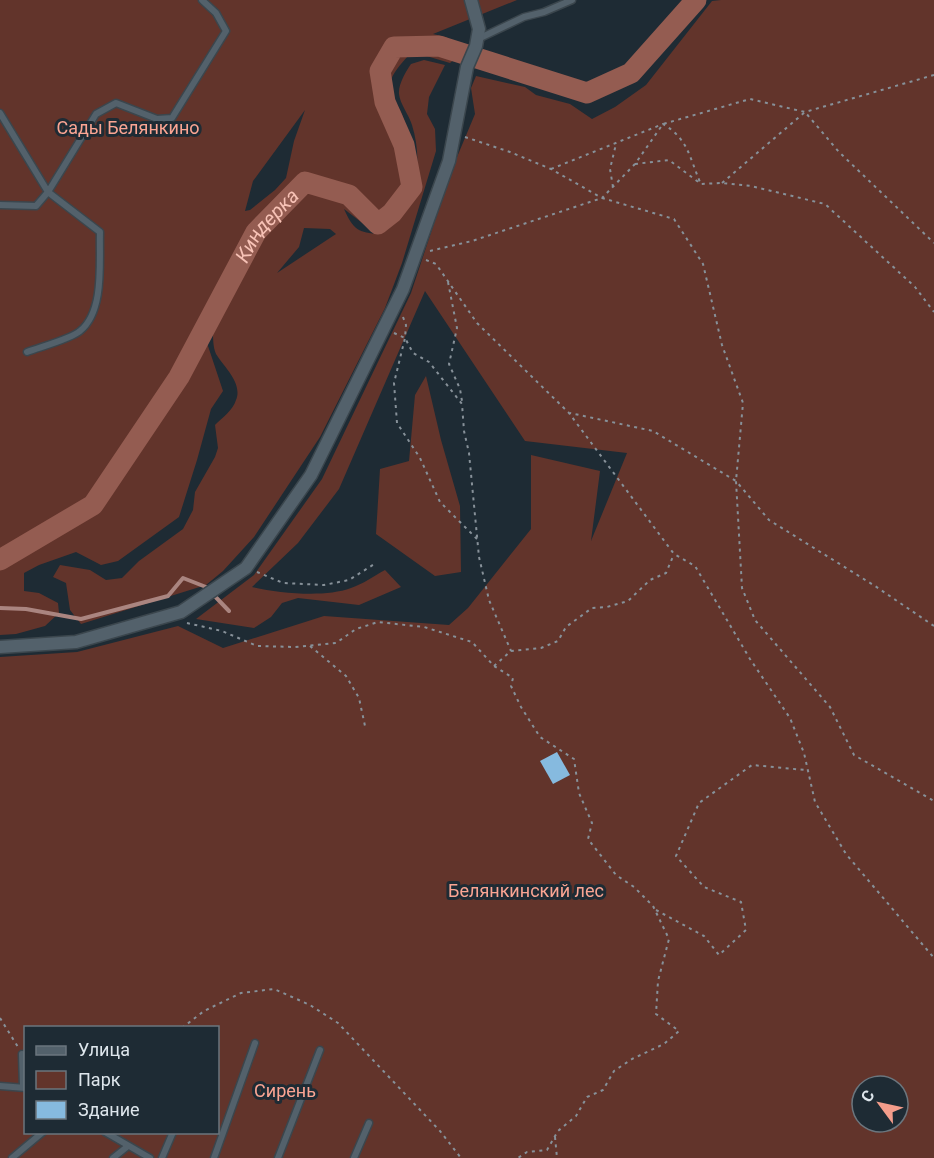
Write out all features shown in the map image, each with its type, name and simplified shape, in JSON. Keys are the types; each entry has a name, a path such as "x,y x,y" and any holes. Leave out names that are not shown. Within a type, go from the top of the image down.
{"street":[{"path":"0,647 76,642 181,612 246,568 311,475 398,298 453,145 467,67 477,43 479,29 471,0"}],"lane":[{"path":"0,205 36,206 48,192 96,114 116,103 157,119 172,118 226,32 216,13 202,0"},
{"path":"477,43 524,17 544,12 572,0"},
{"path":"0,113 48,192 100,232 97,303 88,322 79,333 27,352"},
{"path":"214,1158 255,1043"},
{"path":"278,1158 320,1050"},
{"path":"0,1086 24,1087 22,1054"},
{"path":"354,1158 369,1123"},
{"path":"12,1158 41,1134"},
{"path":"108,1134 150,1158"},
{"path":"162,1158 172,1134"},
{"path":"113,1158 128,1146"}],"path":[{"path":"722,183 805,112 910,80 934,75"},
{"path":"551,169 663,124 750,99 805,112 839,152 934,243"},
{"path":"415,255 472,241 602,198 635,164 663,124"},
{"path":"663,124 677,132 685,145 700,184"},
{"path":"453,145 466,137 551,169 602,198 674,219 703,264 722,345 743,403 736,482 741,588 755,620 830,707 854,755 934,801"},
{"path":"613,187 610,169 616,144"},
{"path":"635,164 669,160 700,184 722,183 751,186 825,204 915,287 934,312"},
{"path":"415,255 436,264 477,324 569,413 674,554 695,566 750,658 790,718 804,753 815,802 846,854 934,958"},
{"path":"448,280 457,328 449,364 460,389 480,557 489,600 511,651"},
{"path":"398,298 406,325 394,383 397,423 420,458 440,502 478,540"},
{"path":"384,328 405,338 413,353 429,362 462,404"},
{"path":"569,413 653,430 736,482 769,520 934,626"},
{"path":"494,666 511,651 541,648 558,640 566,627 592,608 607,607 628,601 650,580 666,573 674,554"},
{"path":"246,568 283,583 324,585 349,580 376,563"},
{"path":"187,623 222,631 257,646 310,646 336,643 357,629 378,622 424,627 472,642 494,666 513,678 511,686 540,737 574,759 579,793 592,824 588,839 615,875 634,887 655,910 669,939 658,981 656,1014 680,1031 664,1044 632,1059 614,1071 603,1090 587,1097 576,1116 558,1131 547,1150 527,1152 518,1158"},
{"path":"310,646 346,676 359,698 365,726"},
{"path":"655,910 704,936 719,955 746,930 741,902 704,887 676,856 699,802 752,765 805,770"},
{"path":"185,1026 204,1011 241,993 274,989 310,1005 338,1023 440,1131 461,1158"},
{"path":"0,1018 22,1054"},
{"path":"555,1136 557,1158"}],"green space":[{"name":"Сады Белянкино","path":"0,0 517,0 433,34 446,37 461,46 457,57 450,63 423,55 408,56 393,76 390,93 405,123 415,185 416,140 411,121 400,98 400,86 411,64 424,60 445,65 429,97 427,114 435,129 436,151 402,263 385,308 320,437 254,537 223,571 206,585 81,624 70,610 66,583 53,577 60,565 90,570 106,580 122,578 139,561 183,529 193,510 195,492 218,448 215,425 232,407 237,394 235,381 216,354 213,331 207,343 223,391 211,409 179,517 118,561 101,565 76,552 39,565 24,573 24,591 39,593 58,603 59,613 45,626 16,634 0,635","holes":["305,110 294,141 286,178 275,190 250,210 245,211 253,181","415,190 414,195 395,219 380,234 357,229 344,209 365,225 379,227 394,215","304,228 330,229 336,234 277,273 299,247"]},
{"path":"934,0 934,1158 0,1158 0,657 77,652 178,626 223,648 324,616 449,625 468,608 531,529 531,455 600,471 591,541 627,453 525,441 425,291 339,489 298,543 252,587 288,593 328,593 355,586 385,570 401,587 359,605 298,598 282,603 271,617 254,628 196,619 254,575 322,479 411,293 452,169 475,114 471,88 476,76 525,87 536,95 570,104 592,119 615,107 646,85 712,1"},
{"path":"426,376 460,506 461,572 435,576 376,534 380,469 409,461 415,395"}],"building":[{"path":"557,752 570,775 553,784 540,761"}],"waterway":[{"name":"Киндерка","path":"0,560 93,505 179,377 256,232 305,182 349,195 378,224 392,213 412,187 404,145 385,102 380,71 394,47 439,46 587,93 631,73 696,0"},
{"path":"0,608 26,609 81,619 168,596 183,578 206,587 229,611"}],"park label":[{"name":"Белянкинский лес","path":"526,890"},
{"name":"Сирень","path":"285,1090"}]}
